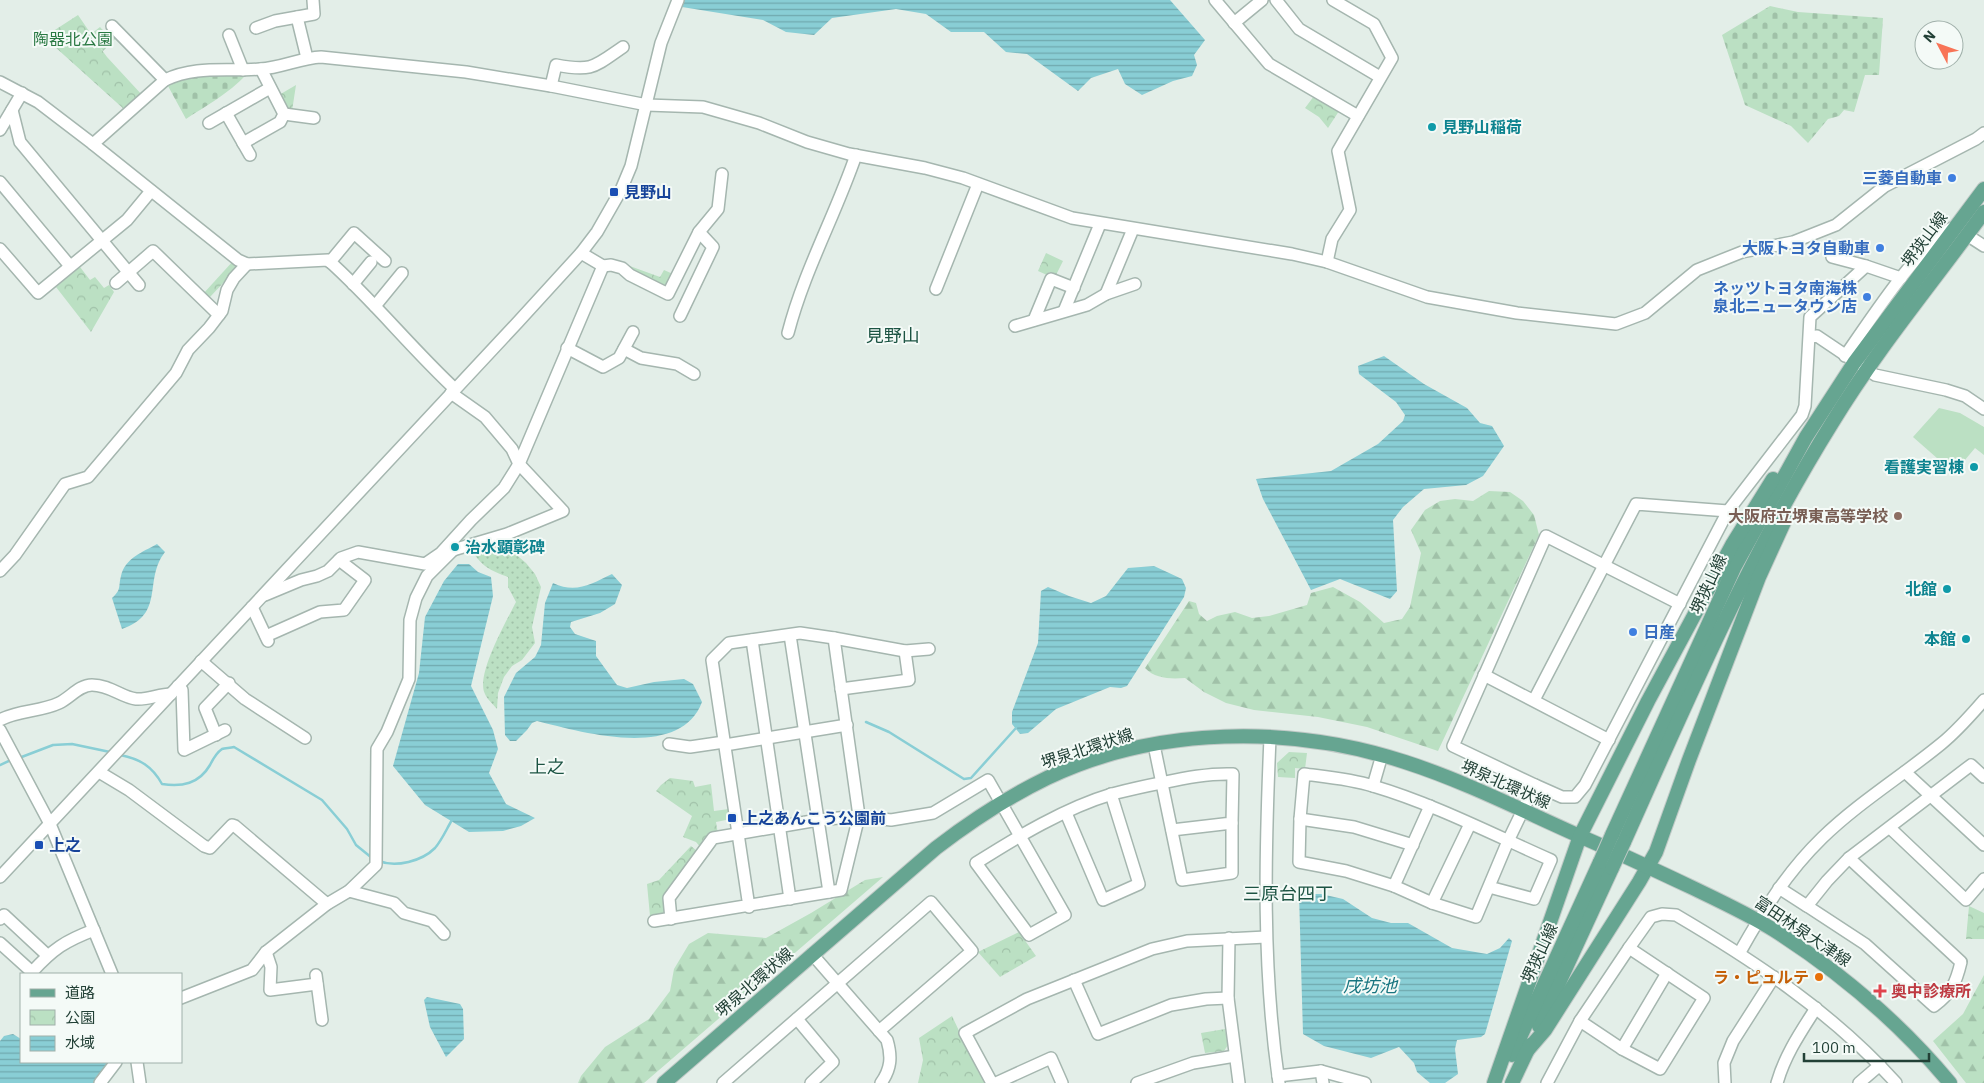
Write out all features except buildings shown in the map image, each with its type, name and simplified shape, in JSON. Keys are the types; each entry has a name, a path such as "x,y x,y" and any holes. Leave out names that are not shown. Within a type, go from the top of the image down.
{"main road":[{"name":"堺狭山線","path":"1512,1083 1734,568 1849,359 1984,189"},
{"name":"堺狭山線","path":"1618,838 1736,595 1831,424 1866,371 1984,212"},
{"path":"1494,1083 1580,836 1648,701 1732,546 1783,462 1806,437"},
{"path":"1526,1052 1545,1030 1656,852 1759,577 1817,449"},
{"name":"堺泉北環状線","path":"664,1083 936,848 1002,802 1048,778 1105,756 1154,745 1208,738 1270,738 1314,741 1382,755 1445,776 1580,836"},
{"name":"富田林泉大津線","path":"1580,836 1758,920 1810,955 1878,1009 1921,1050 1950,1083"},
{"name":"堺狭山線","path":"1499,1083 1606,865"}],"street":[{"path":"256,28 275,21 314,14 313,0"},
{"path":"0,877 581,253 597,232 631,166 662,43 678,0"},
{"path":"1215,0 1269,64 1358,116"},
{"path":"1234,23 1262,0"},
{"path":"1276,0 1299,29 1380,77"},
{"path":"1327,262 1332,239 1350,210 1338,151 1392,58 1374,24 1333,0"},
{"path":"297,17 307,58"},
{"path":"112,26 165,80"},
{"path":"229,35 243,70"},
{"path":"552,86 556,65 573,68 594,67 623,47"},
{"path":"93,144 165,80 194,70 261,70 290,64 307,58 321,58 466,72 552,86 647,105 703,106 759,123 807,142 856,155 924,168 978,184 1072,218 1292,254 1327,262 1427,298 1517,313 1616,324 1645,313 1697,270 1742,252 1793,242 1836,225 1885,186 1976,139 1984,133"},
{"path":"261,70 284,114"},
{"path":"0,82 38,102 238,260 246,264 328,260 421,353 453,391 485,417 512,449 518,464 564,511 507,534 451,548 425,564 358,552 350,554 328,571 260,597"},
{"path":"209,123 270,88"},
{"path":"0,130 22,93"},
{"path":"12,110 20,142 138,285"},
{"path":"226,113 250,155"},
{"path":"284,114 314,118"},
{"path":"243,143 280,122 284,114"},
{"path":"788,333 796,300 846,185 856,155"},
{"path":"668,294 699,232 718,209 722,174"},
{"path":"0,182 70,266"},
{"path":"936,289 978,184"},
{"path":"0,249 38,293 127,220 151,191"},
{"path":"1064,311 1100,224"},
{"path":"1849,359 1901,278 1945,231 1955,227"},
{"path":"1106,294 1134,229"},
{"path":"680,316 713,247 699,232"},
{"path":"330,262 354,233 385,261"},
{"path":"1967,235 1984,246"},
{"path":"116,283 154,251 219,315"},
{"path":"581,253 604,266 612,265 622,268 630,275 686,304"},
{"path":"1832,256 1901,278"},
{"path":"353,284 371,262"},
{"path":"0,571 15,555 66,484 88,477 176,373 188,350 219,315 227,290 246,264"},
{"path":"182,998 252,970 266,952 327,904 349,891 376,865 377,749 387,732 409,679 410,620 416,598 427,576 451,548 471,520 504,488 518,464 604,266"},
{"path":"1680,604 1546,536 1453,746 1562,797 1575,797 1585,785 1609,740 1680,604 1728,512 1802,415 1805,408 1810,317 1866,266"},
{"path":"376,306 402,273"},
{"path":"1034,320 1051,279 1074,288"},
{"path":"1015,326 1087,305 1106,294 1135,284"},
{"path":"567,348 603,367 619,358 633,332"},
{"path":"1810,337 1817,336 1866,371 1875,375 1946,390 1965,396 1984,409"},
{"path":"624,349 641,358 677,364 694,374"},
{"path":"1534,700 1636,504 1728,512"},
{"path":"252,606 267,639 320,612 344,610 365,580 340,560"},
{"path":"749,907 712,660 729,643 800,633 905,651 929,649"},
{"path":"790,635 830,892"},
{"path":"654,921 749,907 841,890 859,816 834,638"},
{"path":"752,640 790,899"},
{"path":"842,690 908,680 905,651"},
{"path":"201,661 246,699 305,738"},
{"path":"1484,675 1609,740"},
{"path":"0,720 8,716 58,704 82,688 90,685 104,686 137,699 174,690 182,690 184,750 220,733 204,708 228,683"},
{"path":"1740,952 1779,888 1822,839 1839,823 1942,743 1984,700"},
{"path":"669,744 690,747 725,744 767,739 847,725"},
{"path":"0,730 50,824 112,973"},
{"path":"1270,738 1266,862 1266,937 1267,973 1278,1079 1321,1071 1365,1083"},
{"path":"671,919 668,898 713,838 818,820 859,816 891,820 933,813 988,780 1002,802 1020,835 1065,915 1029,935 976,863 1020,835 1111,794 1161,783 1201,776 1233,774 1232,873 1182,880 1161,783 1154,745"},
{"path":"1373,786 1382,755"},
{"path":"1808,906 1848,858 1971,765 1984,777"},
{"path":"99,772 129,790 204,846 210,848 232,826 235,826 327,904"},
{"path":"1905,772 1984,845"},
{"path":"1489,887 1534,899 1550,860 1508,841 1430,806 1373,786 1304,774 1300,819 1300,862 1346,871 1394,886 1432,903 1476,917 1508,841 1535,785"},
{"path":"1066,813 1103,900 1139,884 1111,794"},
{"path":"1394,886 1430,806"},
{"path":"1300,819 1354,827 1413,845"},
{"path":"1172,830 1232,823"},
{"path":"1432,903 1470,824"},
{"path":"1890,828 1966,900 1984,878"},
{"path":"1779,888 1865,944 1934,1006 1947,996 1957,981 1961,962 1848,858"},
{"path":"349,891 394,903 404,913 432,922 444,934"},
{"path":"723,1083 931,902 972,951 879,1031"},
{"path":"1548,1083 1580,1022 1628,948 1651,918 1668,913 1676,915 1740,952 1816,1008 1854,1040 1896,1083"},
{"path":"0,919 4,915 47,955"},
{"path":"0,943 32,972 47,955 66,941 94,930"},
{"path":"992,1083 965,1033 1027,999 1152,949 1188,941 1266,937"},
{"path":"1229,938 1228,998 1239,1083"},
{"path":"1580,1022 1660,1070 1704,998 1628,948"},
{"path":"266,952 271,967 270,990 317,979 322,1020"},
{"path":"812,954 886,1040 891,1053 890,1065 887,1075 880,1083"},
{"path":"1622,1048 1667,973"},
{"path":"1725,1083 1724,1063 1733,1041 1774,977"},
{"path":"1074,980 1098,1034 1172,1005 1206,999 1228,998"},
{"path":"1776,1083 1782,1064 1792,1044 1816,1008"},
{"path":"797,1020 833,1062 811,1083"},
{"path":"1137,1083 1193,1063 1235,1056"},
{"path":"996,1083 1051,1058 1062,1083"},
{"path":"100,1083 115,1063"},
{"path":"137,1063 140,1083"},
{"path":"1859,1083 1880,1065"},
{"path":"1321,1071 1322,1083"}],"green space":[{"path":"1770,6 1798,12 1883,18 1879,75 1865,75 1854,112 1844,110 1839,116 1828,119 1808,143 1791,126 1745,105 1722,35"},
{"name":"陶器北公園","path":"78,15 91,34 100,27 107,35 114,34 117,37 103,51 96,42 107,57 143,96 126,111 44,37"},
{"path":"246,75 225,94 186,119 168,86 189,76"},
{"path":"296,85 292,111 288,111 279,95"},
{"path":"1314,96 1339,111 1328,128 1319,117 1305,108"},
{"path":"1046,253 1063,261 1056,275 1049,272 1047,275 1038,271"},
{"path":"234,260 239,266 207,298 203,294"},
{"path":"627,265 660,277 664,270 673,274 668,285 657,284 646,279"},
{"path":"80,267 90,280 95,277 104,288 109,285 114,292 91,332 56,287"},
{"path":"1939,408 1960,413 1984,427 1984,455 1975,448 1954,473 1913,437"},
{"path":"1489,491 1510,492 1523,501 1534,515 1539,535 1438,751 1367,727 1318,717 1254,710 1226,703 1204,692 1185,678 1158,676 1145,668 1189,601 1196,603 1199,614 1207,621 1217,616 1235,612 1252,618 1269,616 1307,605 1311,593 1333,587 1360,602 1384,623 1402,619 1410,607 1421,553 1411,530 1425,510 1440,501 1455,499 1473,501"},
{"path":"508,540 513,552 535,574 541,587 532,627 535,643 522,660 512,666 504,677 498,693 497,709 485,694 483,686 484,675 493,648 516,602 508,587 508,577 486,567 471,548"},
{"path":"1289,752 1307,753 1305,769 1295,768 1295,778 1278,777 1277,763"},
{"path":"670,778 693,781 695,787 711,784 714,811 729,809 731,819 716,822 718,834 701,848 696,842 683,837 692,816 656,791"},
{"path":"691,846 698,852 664,896 664,912 660,915 650,916 647,884 659,880"},
{"path":"883,877 644,1083 578,1083 581,1076 605,1047 649,1019 670,991 674,969 689,944 708,933 766,938 865,880"},
{"path":"1969,906 1984,913 1984,939 1966,939"},
{"path":"1019,932 1036,956 1000,977 978,952"},
{"path":"1984,975 1984,1083 1966,1083 1933,1041 1963,1014"},
{"path":"952,1016 978,1071 986,1083 918,1083 923,1060 919,1038"},
{"path":"1225,1029 1228,1045 1224,1051 1205,1053 1201,1033"}],"water":[{"path":"684,0 1170,0 1205,40 1194,55 1197,65 1192,76 1173,81 1142,95 1125,84 1118,69 1091,78 1078,91 1027,54 1006,52 984,32 951,32 926,14 896,9 832,18 814,35 786,32 763,20 682,7"},
{"path":"1384,356 1424,384 1467,408 1480,423 1492,426 1504,446 1483,476 1466,485 1424,489 1403,507 1393,520 1397,591 1390,599 1340,579 1311,590 1263,499 1256,479 1331,471 1378,444 1403,421 1405,415 1396,402 1359,374 1358,366"},
{"path":"157,544 165,552 155,574 149,605 144,615 136,623 122,629 112,598 118,590 123,570 135,556"},
{"path":"458,564 469,564 478,572 491,577 493,596 471,686 493,730 498,749 489,773 506,804 535,818 521,826 503,831 469,832 425,805 393,766 419,673 425,617 444,581"},
{"path":"1154,566 1182,579 1186,588 1184,597 1127,686 1121,688 1110,687 1056,709 1028,733 1020,734 1012,724 1012,712 1038,643 1041,591 1048,587 1091,603 1106,596 1128,568"},
{"path":"612,574 622,585 615,604 600,613 571,622 570,627 575,634 596,641 596,656 617,685 627,688 654,682 684,679 693,684 702,702 690,720 673,731 652,737 628,738 603,735 537,721 532,723 516,741 510,741 505,735 504,697 516,673 535,657 541,645 545,603 553,583 576,588"},
{"name":"戌坊池","path":"1299,894 1321,894 1343,899 1372,918 1391,923 1408,923 1452,948 1487,954 1500,948 1509,938 1512,941 1485,1034 1481,1037 1457,1040 1455,1049 1458,1074 1445,1083 1430,1083 1417,1072 1414,1063 1399,1047 1371,1058 1324,1046 1303,1034"},
{"path":"427,997 460,1004 463,1009 464,1039 446,1057 430,1027 424,1000"},
{"path":"13,1034 20,1038 20,1063 107,1063 94,1083 0,1083 0,1041 4,1036"}],"waterway":[{"path":"866,722 889,732 964,779 971,778 1016,728"},
{"path":"19,758 53,745 72,744 110,752"},
{"path":"120,755 145,764 154,772 162,784 176,785 195,780 206,771 220,751 234,747 322,800 347,829 356,845 372,858"},
{"path":"0,765 11,760"},
{"path":"379,861 393,864 408,862 430,853 438,845 452,820"}],"place":[{"name":"見野山稲荷","path":"1432,127"},
{"name":"三菱自動車","path":"1952,178"},
{"name":"見野山","path":"614,192"},
{"name":"大阪トヨタ自動車","path":"1880,248"},
{"name":"ネッツトヨタ南海株 泉北ニュータウン店","path":"1867,297"},
{"name":"看護実習棟","path":"1974,467"},
{"name":"大阪府立堺東高等学校","path":"1898,516"},
{"name":"治水顕彰碑","path":"455,547"},
{"name":"北館","path":"1947,589"},
{"name":"日産","path":"1633,632"},
{"name":"本館","path":"1966,639"},
{"name":"上之あんこう公園前","path":"732,818"},
{"name":"上之","path":"39,845"},
{"name":"ラ・ピュルテ","path":"1819,977"},
{"name":"奥中診療所","path":"1880,991"}],"district":[{"name":"見野山","path":"893,336"},
{"name":"上之","path":"547,767"},
{"name":"三原台四丁","path":"1288,894"}]}
